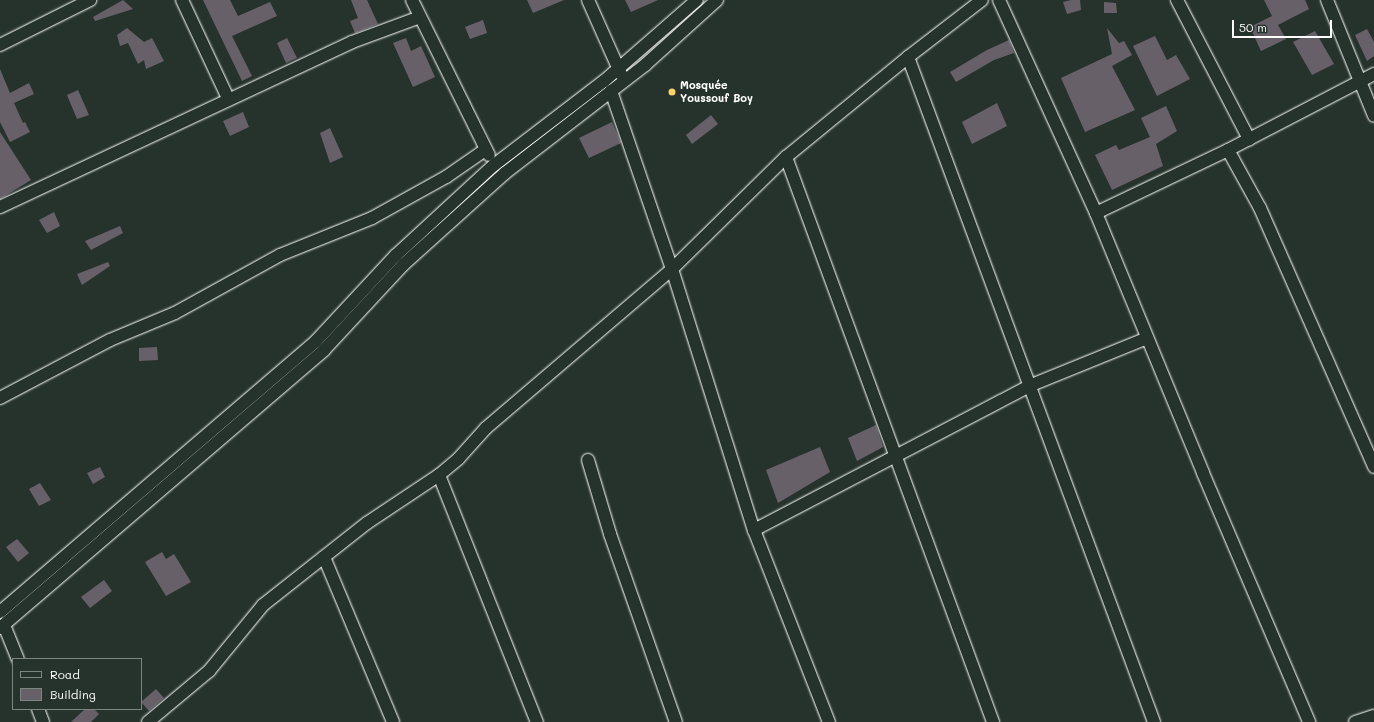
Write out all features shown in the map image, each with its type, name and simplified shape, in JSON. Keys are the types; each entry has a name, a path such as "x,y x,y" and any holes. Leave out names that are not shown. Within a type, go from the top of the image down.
{"street":[{"path":"0,45 90,0"},
{"path":"182,0 228,98"},
{"path":"412,0 494,165"},
{"path":"588,0 624,80"},
{"path":"0,612 316,341 396,255 494,165 619,68 697,0"},
{"path":"18,658 2,626 324,350 404,264 505,173 611,91 717,0"},
{"path":"148,722 209,671 263,605 366,523 439,475 459,458 486,428 672,269 786,157 908,57 982,0"},
{"path":"999,0 1096,213 1147,338 1309,722"},
{"path":"1177,0 1249,139"},
{"path":"1327,0 1374,116"},
{"path":"0,207 228,98 352,42 420,17"},
{"path":"908,57 1154,722"},
{"path":"1096,213 1228,150 1374,74"},
{"path":"611,91 672,269 754,530 829,722"},
{"path":"0,398 83,353 175,313 280,255 372,218 446,177 486,150"},
{"path":"1228,150 1260,208 1374,467"},
{"path":"786,157 898,457 993,722"},
{"path":"754,530 898,457 1029,386 1147,338"},
{"path":"588,460 610,534 676,722"},
{"path":"439,475 537,722"},
{"path":"324,557 393,722"},
{"path":"38,710 43,722"},
{"path":"1355,722 1374,716"}],"building":[{"path":"123,0 133,9 95,21 93,17"},
{"path":"203,0 230,0 238,16 270,2 277,16 232,36 252,76 242,81"},
{"path":"351,0 367,0 378,24 355,33 350,21 358,18"},
{"path":"527,0 564,0 533,13"},
{"path":"625,0 658,0 631,12"},
{"path":"1080,0 1081,10 1067,14 1063,2"},
{"path":"1264,0 1305,0 1309,9 1278,25 1286,39 1261,51 1250,27 1272,16"},
{"path":"1104,2 1116,3 1117,13 1104,13"},
{"path":"483,20 487,33 470,39 465,27"},
{"path":"127,28 144,42 152,38 164,61 146,69 144,60 138,64 128,43 120,46 117,35"},
{"path":"1107,28 1119,43 1124,41 1132,55 1112,66 1135,110 1085,132 1061,78 1112,54"},
{"path":"1367,29 1374,42 1374,56 1367,61 1355,35"},
{"path":"1315,31 1334,64 1312,75 1293,42"},
{"path":"1155,36 1167,60 1176,55 1190,79 1157,96 1133,46"},
{"path":"287,38 297,58 286,63 277,43"},
{"path":"406,38 411,51 421,46 435,77 413,87 393,43"},
{"path":"1009,40 1014,53 994,60 956,82 950,72 987,50"},
{"path":"0,69 10,93 29,83 34,94 14,103 23,123 25,122 30,132 10,142 0,122"},
{"path":"78,90 89,115 77,119 67,95"},
{"path":"997,103 1007,126 972,144 962,122"},
{"path":"1166,106 1177,131 1156,144 1163,166 1112,190 1095,155 1116,145 1119,150 1150,137 1141,118"},
{"path":"243,112 249,127 230,136 223,121"},
{"path":"711,115 718,124 692,144 686,135"},
{"path":"612,122 621,143 589,158 579,138"},
{"path":"330,128 343,157 330,163 320,133"},
{"path":"0,132 31,180 0,199"},
{"path":"54,212 60,226 47,233 39,220"},
{"path":"120,226 123,233 91,250 85,241"},
{"path":"108,262 110,266 82,285 77,274"},
{"path":"157,347 158,360 139,361 139,348"},
{"path":"876,425 883,447 857,461 848,438"},
{"path":"820,447 830,472 778,503 766,470"},
{"path":"100,467 105,477 93,484 87,473"},
{"path":"40,483 51,500 39,506 29,489"},
{"path":"17,539 29,553 18,562 6,547"},
{"path":"162,552 166,559 174,554 191,582 166,596 145,562"},
{"path":"104,580 112,591 90,608 81,597"},
{"path":"156,689 164,698 149,711 142,701"},
{"path":"84,710 95,710 99,714 91,722 71,722"}],"place":[{"name":"Mosquée Youssouf Boy","path":"672,92"}]}
